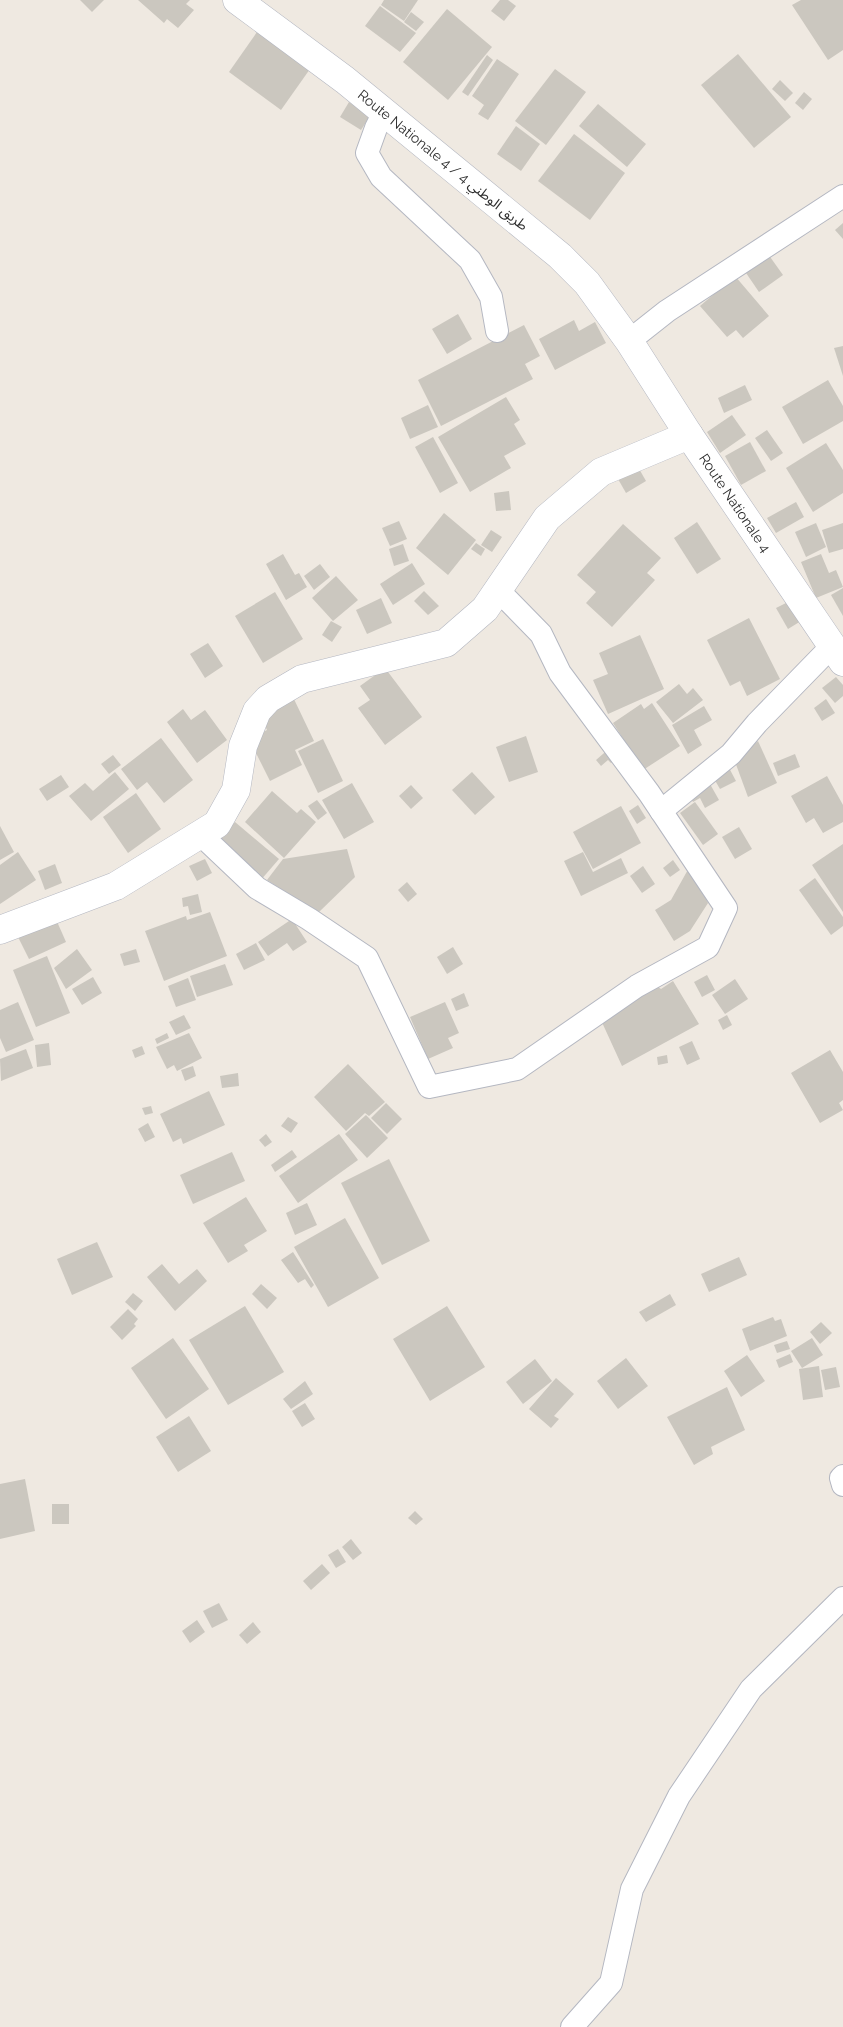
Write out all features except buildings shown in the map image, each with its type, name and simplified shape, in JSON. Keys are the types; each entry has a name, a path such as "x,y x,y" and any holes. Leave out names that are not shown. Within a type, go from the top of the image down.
{"main road":[{"name":"Route Nationale 4 / طريق الوطني 4","path":"237,0 345,80 560,256 588,283 629,341"},
{"name":"Route Nationale 4","path":"629,341 689,435 837,654"},
{"path":"0,930 116,886 217,824 236,790 243,746 257,711 268,699 302,679 446,643 485,609 547,518 601,472 689,435"}],"street":[{"path":"384,112 367,152 381,177 470,260 491,297 497,331"},
{"path":"629,341 667,311 843,196"},
{"path":"200,834 257,888 309,919 367,958 429,1087 517,1068 637,986 708,947 726,908 662,812 560,673 541,634 498,590"},
{"path":"662,812 731,754 757,723 837,654"},
{"path":"843,1476 841,1478 843,1485"},
{"path":"572,2027 611,1983 632,1889 679,1796 751,1689 843,1598"}]}
